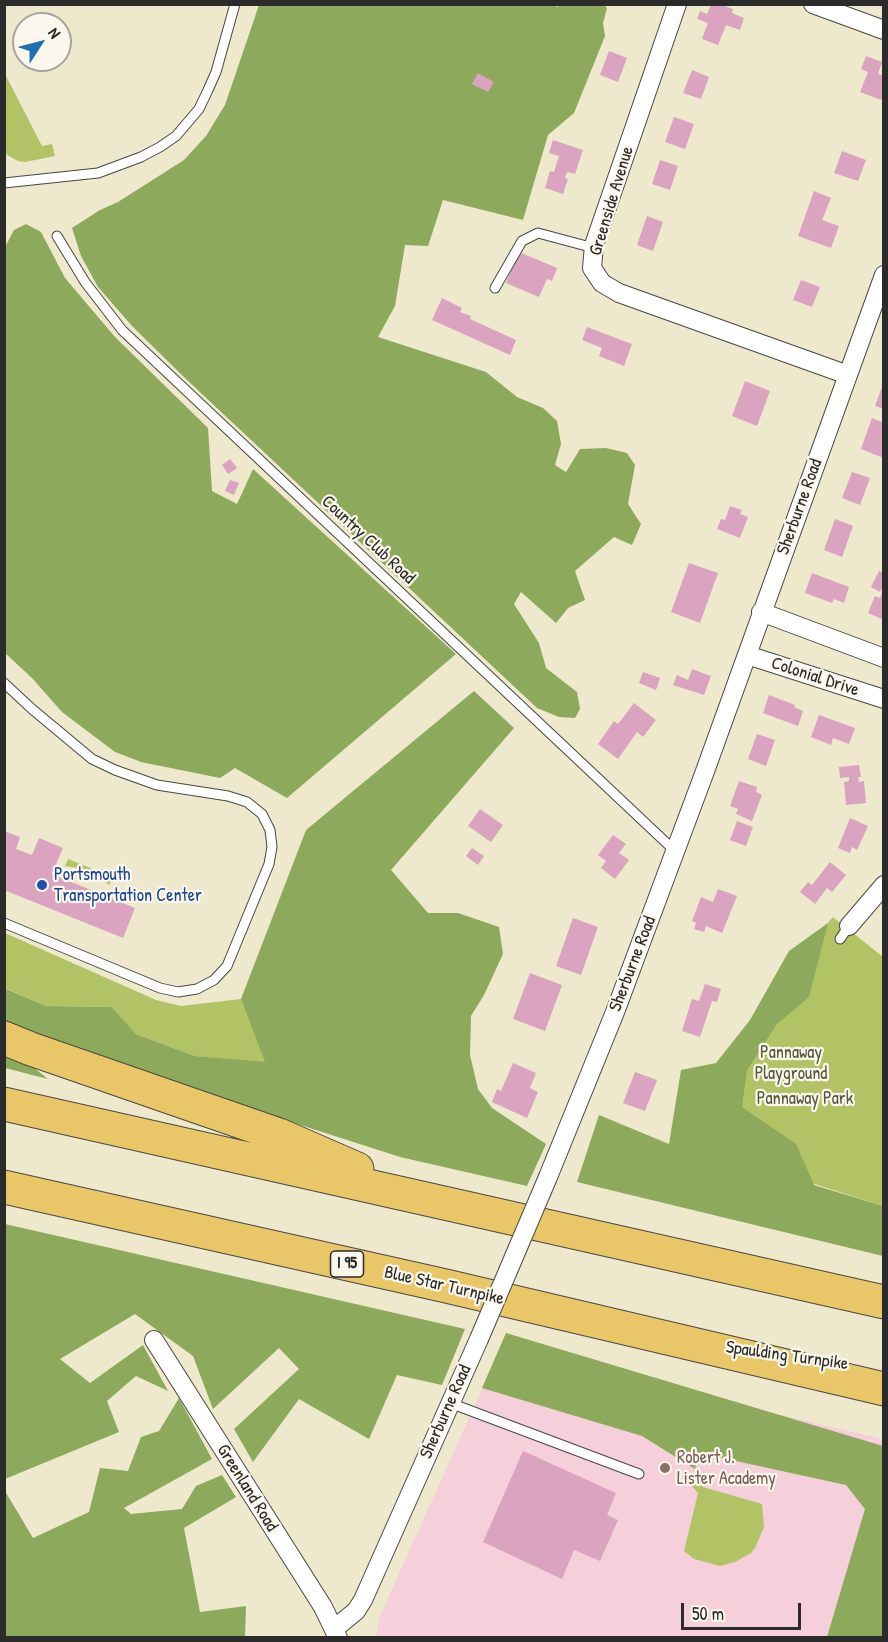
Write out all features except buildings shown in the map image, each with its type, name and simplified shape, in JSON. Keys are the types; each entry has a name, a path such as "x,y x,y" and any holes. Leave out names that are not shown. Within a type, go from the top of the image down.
{"highway":[{"path":"4,1038 279,1135 422,1198"},
{"path":"4,1104 884,1302"},
{"name":"Blue Star Turnpike","path":"4,1187 690,1342 884,1389"},
{"name":"Spaulding Turnpike","path":"690,1342 884,1371"}],"street":[{"name":"Greenside Avenue","path":"677,4 594,248 592,268 602,283 619,292 848,375"},
{"path":"813,4 884,30"},
{"name":"Sherburne Road","path":"336,1633 357,1611 363,1600 479,1339 615,1012 884,275"},
{"path":"761,612 884,658"},
{"name":"Colonial Drive","path":"747,655 884,699"},
{"path":"844,933 884,885"},
{"name":"Greenland Road","path":"154,1340 323,1607 336,1633"}],"lane":[{"path":"4,183 98,173 141,157 176,136 199,109 208,90 216,72 235,4"},
{"path":"495,288 522,241 538,233 594,248"},
{"name":"Country Club Road","path":"57,236 99,301 122,330 675,851"},
{"path":"4,683 24,703 92,759 157,785 228,796 247,802 262,813 270,830 272,847 269,864 227,966 214,980 197,989 178,992 160,988 4,923"},
{"path":"450,1403 639,1474"}],"shaded area":[{"name":"Robert J. Lister Academy","path":"500,1349 883,1439 883,1496 839,1637 376,1638 379,1618"}],"green space":[{"path":"555,4 557,7 562,4 603,4 607,8 603,23 605,36 574,113 548,135 523,220 443,200 428,246 405,245 395,306 378,337 486,372 517,397 543,408 557,421 561,444 555,465 566,472 580,449 606,448 627,453 635,465 628,504 641,524 632,545 614,537 575,571 585,600 568,608 556,623 521,592 514,604 539,643 546,668 577,692 580,709 575,718 559,717 537,708 187,380 132,326 98,287 81,256 72,228 184,160 206,136 225,105 259,5"},
{"path":"4,72 42,146 52,144 55,156 25,162 7,155 4,146"},
{"path":"26,224 41,232 65,278 115,337 208,428 212,491 237,504 253,469 456,654 287,798 235,768 220,778 141,762 115,752 62,712 32,678 5,653 4,249 14,230"},
{"path":"474,691 514,728 391,870 428,913 458,913 499,927 503,954 484,995 471,1016 470,1055 478,1089 492,1108 546,1144 527,1186 400,1157 5,1030 4,988 46,1006 112,1007 136,1034 195,1056 265,1062 241,999 306,830"},
{"path":"68,859 113,877 109,885 91,870 65,866"},
{"name":"Pannaway Park","path":"833,917 883,957 883,1206 700,1147 778,983"},
{"path":"828,923 809,997 777,1024 747,1070 742,1107 796,1144 814,1185 883,1206 883,1256 577,1182 599,1115 669,1144 681,1070 716,1063 750,1020 789,951"},
{"path":"5,933 156,1000 181,1006 241,999 266,1063 195,1056 136,1034 112,1007 46,1006 5,988"},
{"path":"5,1049 19,1056 48,1079 5,1068"},
{"path":"5,1224 465,1329 442,1385 397,1375 369,1439 299,1399 253,1462 234,1429 299,1369 279,1348 213,1409 193,1356 135,1314 60,1359 90,1383 143,1345 168,1391 136,1376 107,1401 119,1432 5,1479"},
{"path":"506,1333 883,1446 883,1637 827,1637 865,1509 846,1485 699,1453 695,1469 642,1436 482,1388"},
{"path":"179,1398 212,1459 124,1508 131,1514 182,1509 196,1486 222,1475 236,1497 184,1528 200,1612 246,1606 245,1637 5,1637 5,1491 33,1538 89,1512 100,1468 128,1471 141,1437 159,1431"},
{"path":"698,1480 703,1487 762,1504 764,1527 751,1553 735,1562 720,1566 694,1559 684,1551 698,1493 691,1485"}],"place":[{"name":"Portsmouth Transportation Center","path":"42,885"},
{"name":"Robert J. Lister Academy","path":"665,1468"}],"park label":[{"name":"Pannaway Playground","path":"791,1063"}]}
